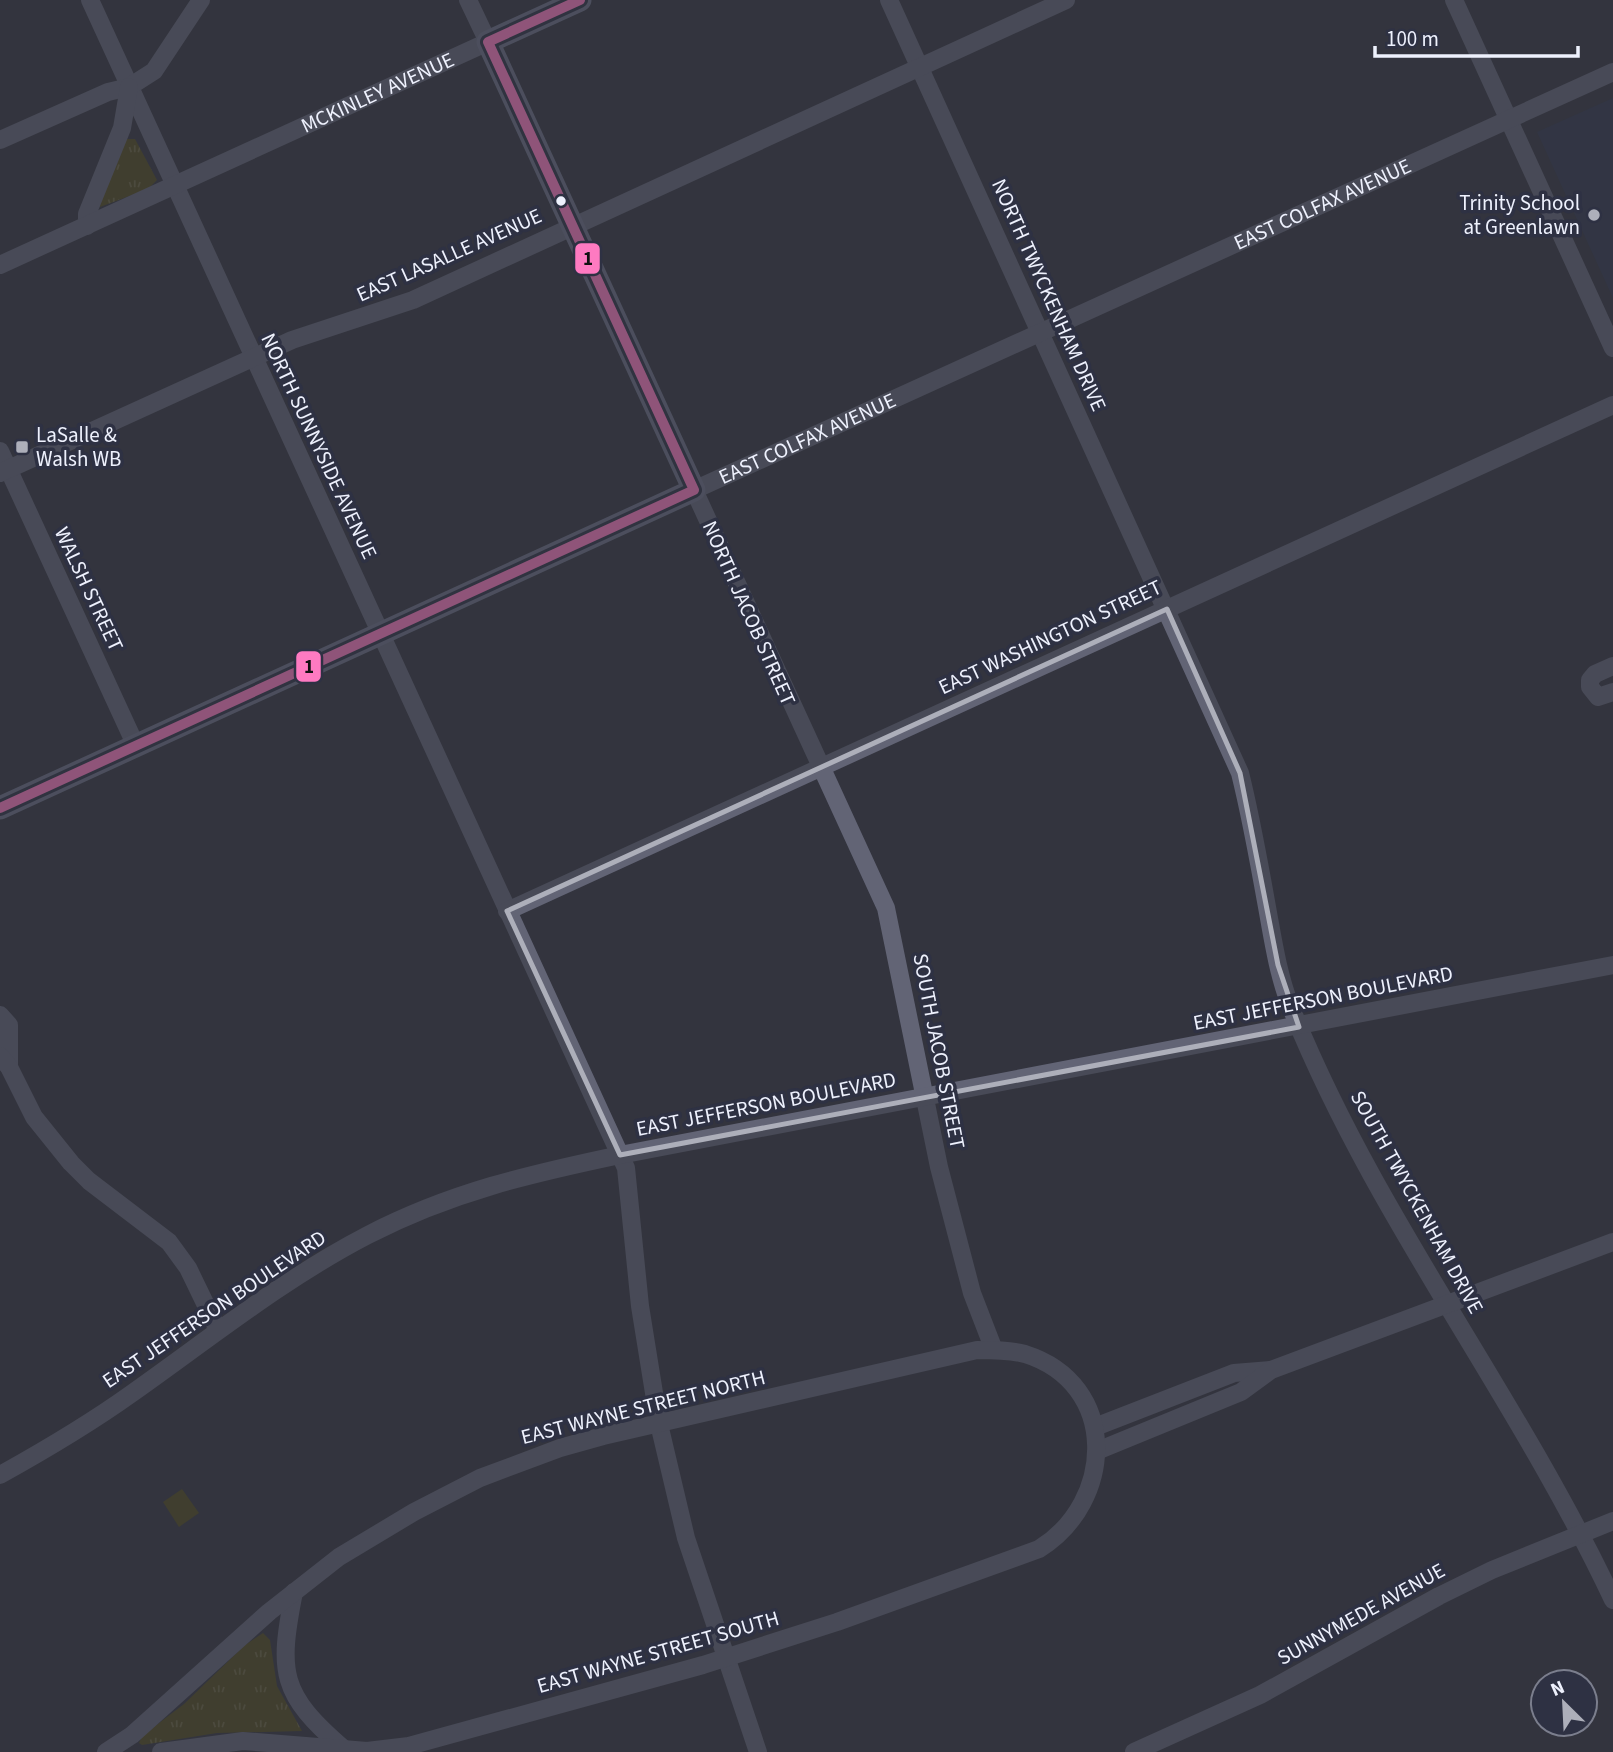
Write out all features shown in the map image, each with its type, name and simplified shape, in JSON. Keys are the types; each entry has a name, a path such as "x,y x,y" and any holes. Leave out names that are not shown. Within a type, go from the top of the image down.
{"main road":[{"name":"MCKINLEY AVENUE","path":"488,42 580,0"},
{"name":"NORTH JACOB STREET","path":"488,42 694,490"},
{"name":"EAST COLFAX AVENUE","path":"0,808 694,490"}],"street":[{"name":"NORTH SUNNYSIDE AVENUE","path":"90,0 620,1156 628,1177 640,1306 659,1424 686,1538 724,1658 758,1752"},
{"path":"0,140 108,92 129,87 155,71 201,0"},
{"name":"NORTH JACOB STREET","path":"468,0 488,42"},
{"name":"NORTH TWYCKENHAM DRIVE","path":"889,0 1167,609"},
{"name":"EAST LASALLE AVENUE","path":"4,472 309,333 413,300 1066,0"},
{"path":"1454,0 1613,348"},
{"name":"MCKINLEY AVENUE","path":"0,265 488,42"},
{"name":"EAST COLFAX AVENUE","path":"694,490 1613,72"},
{"path":"87,226 87,214 122,128 129,87"},
{"name":"EAST WASHINGTON STREET","path":"507,911 1613,405"},
{"name":"WALSH STREET","path":"0,451 4,472 136,746"},
{"name":"NORTH JACOB STREET","path":"694,490 820,767"},
{"name":"SOUTH TWYCKENHAM DRIVE","path":"1167,609 1240,773 1278,965 1299,1027 1359,1154 1523,1428 1582,1533 1613,1600"},
{"path":"1613,666 1595,674 1590,680 1590,687 1598,696 1613,692"},
{"name":"SOUTH JACOB STREET","path":"820,767 886,908 924,1097 968,1281 994,1350"},
{"name":"EAST JEFFERSON BOULEVARD","path":"0,1475 109,1408 277,1288 342,1249 413,1214 520,1176 1613,965"},
{"path":"0,1014 9,1026 5,1061 34,1117 89,1181 153,1227 176,1250 188,1268 218,1330"},
{"path":"1097,1451 1241,1392 1271,1370 1446,1302 1613,1242"},
{"name":"EAST WAYNE STREET NORTH","path":"106,1752 185,1690 294,1592 382,1530 480,1479 560,1448 977,1350 994,1350 1027,1355 1060,1373 1084,1401 1095,1427 1097,1451"},
{"path":"1095,1427 1234,1374 1271,1370"},
{"name":"EAST WAYNE STREET SOUTH","path":"161,1752 243,1741 344,1749 388,1750 410,1746 724,1658 836,1622 1039,1549 1066,1529 1077,1515 1092,1482 1097,1451"},
{"name":"SUNNYMEDE AVENUE","path":"1134,1752 1260,1695 1449,1590 1613,1521"},
{"path":"294,1592 284,1641 284,1659 292,1689 309,1717 344,1749"}],"highlighted area":[{"path":"1167,609 1240,773 1278,965 1299,1027 620,1155 507,911"}],"shaded area":[{"name":"Trinity School at Greenlawn","path":"1613,98 1613,298 1537,132"}],"green space":[{"path":"126,139 135,139 157,180 148,189 100,207 98,204"},
{"path":"182,1489 199,1513 179,1527 163,1502"},
{"path":"263,1633 270,1640 277,1686 302,1731 217,1733 142,1745 139,1743 142,1736 184,1704 245,1645"}],"transit line":[{"name":"1","path":"0,808 694,490 488,42 580,0"}],"place":[{"name":"Trinity School at Greenlawn","path":"1594,215"},
{"name":"LaSalle & Walsh WB","path":"22,447"}]}
